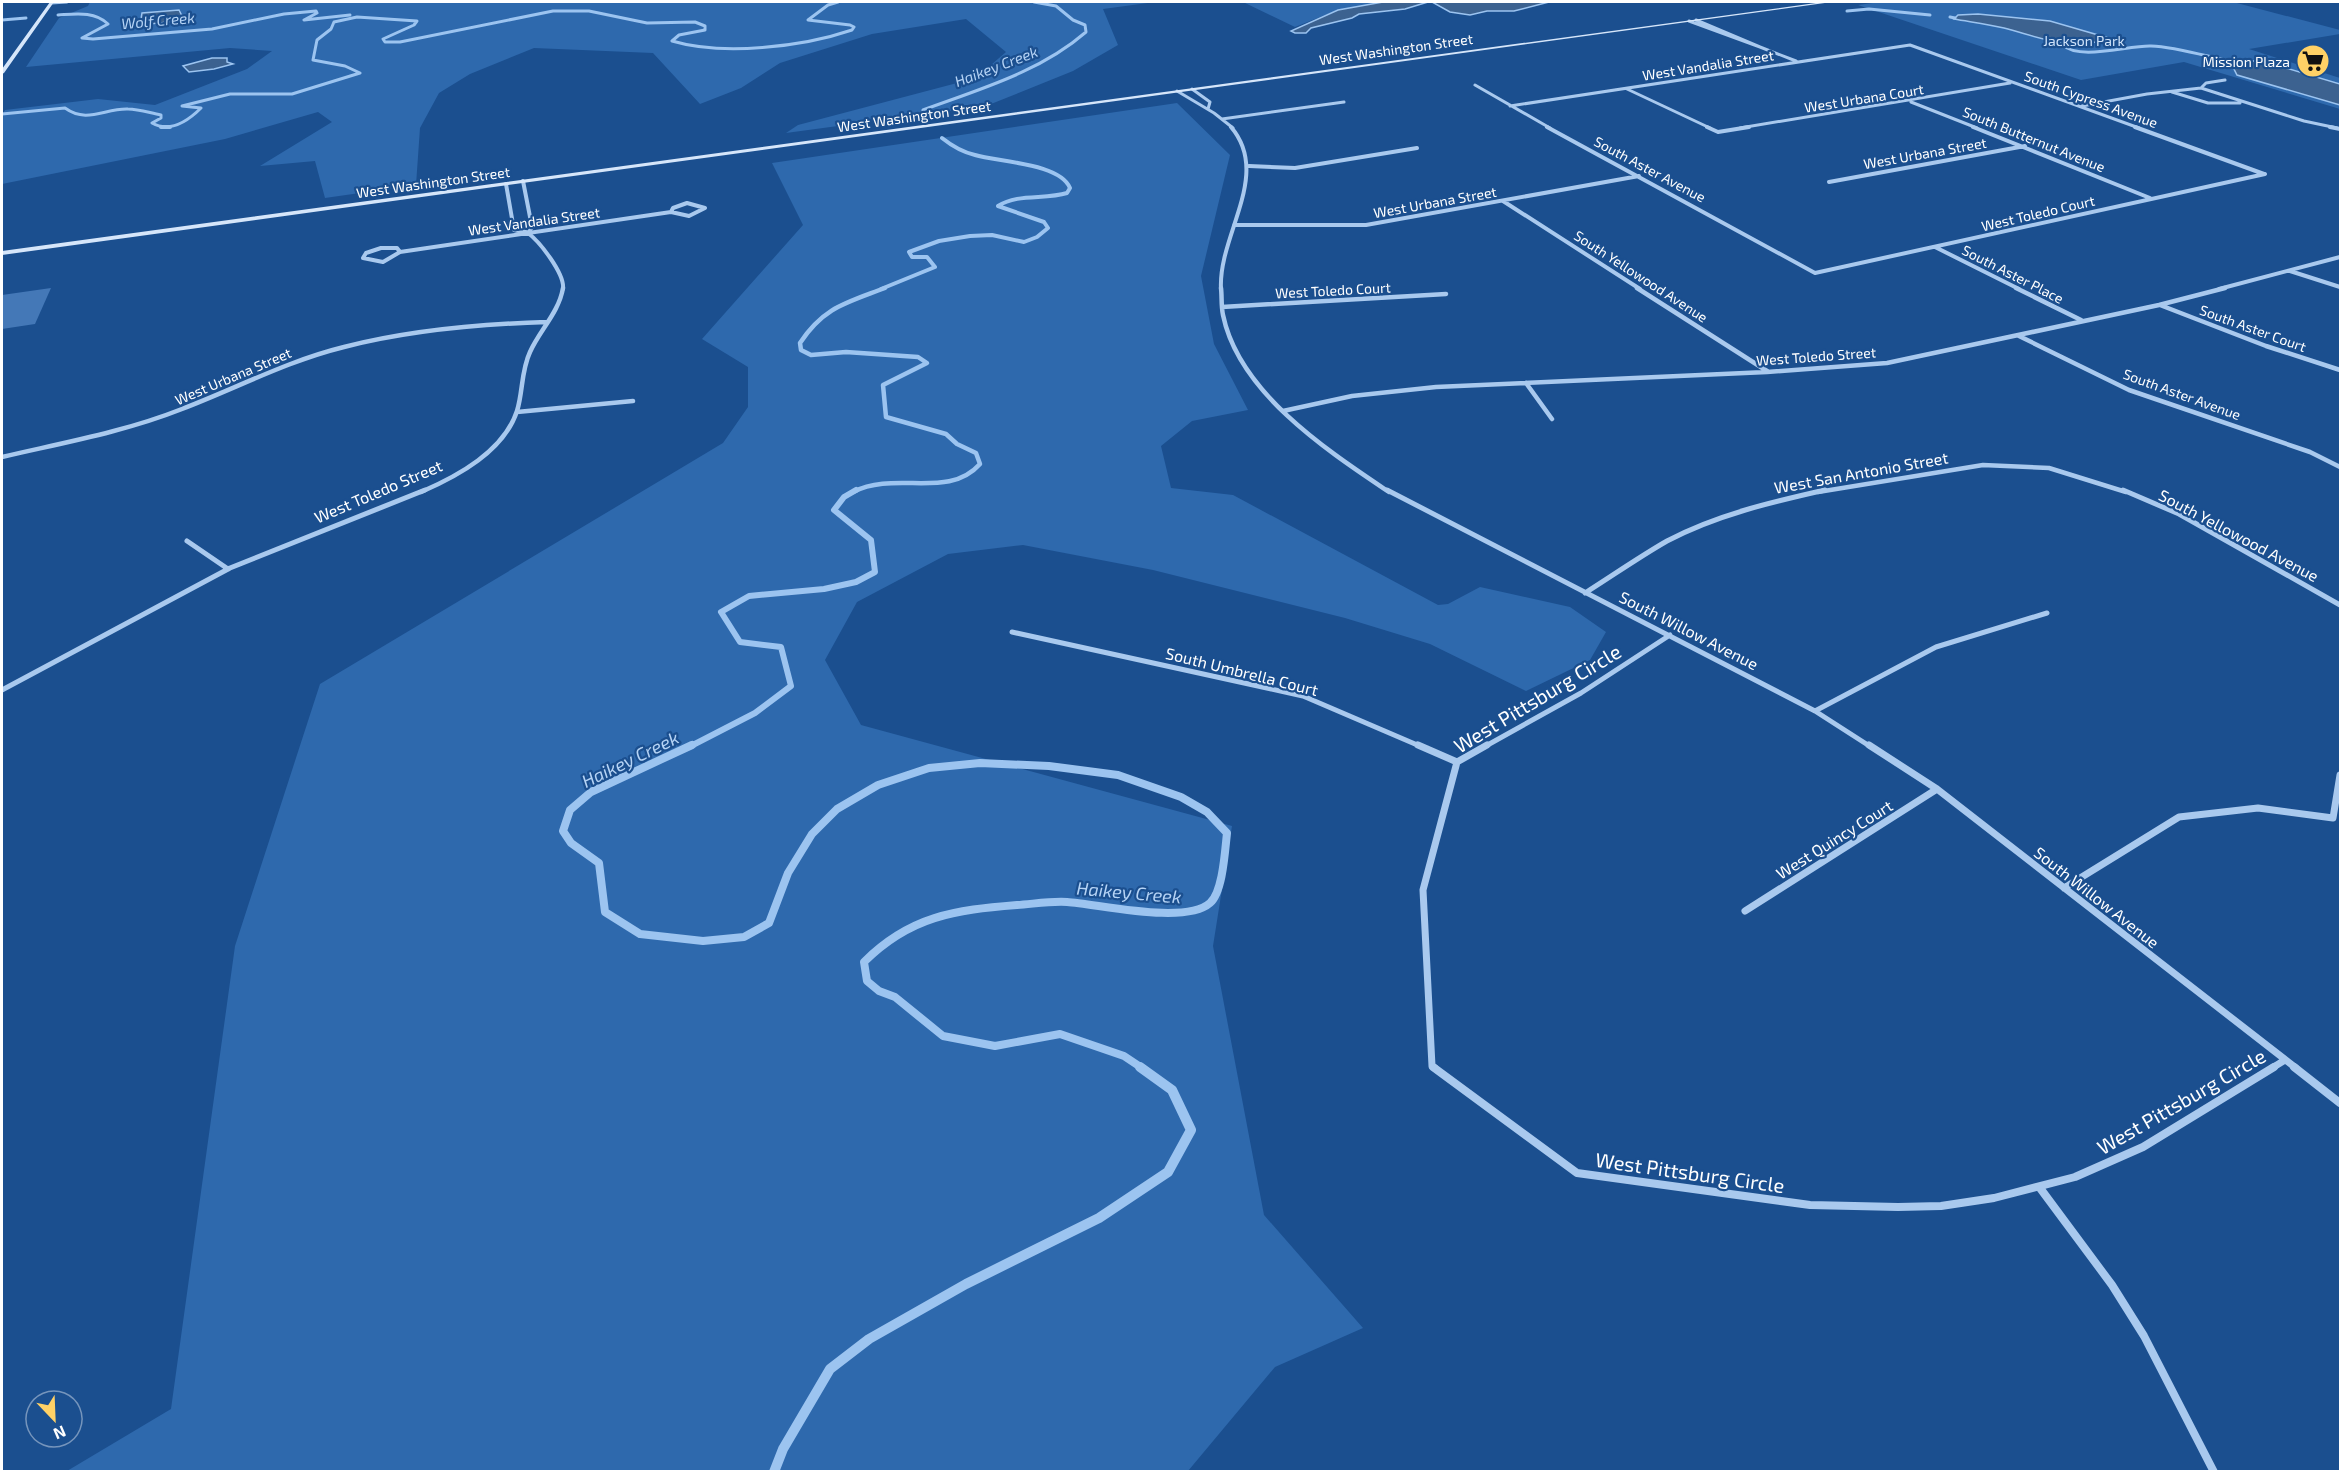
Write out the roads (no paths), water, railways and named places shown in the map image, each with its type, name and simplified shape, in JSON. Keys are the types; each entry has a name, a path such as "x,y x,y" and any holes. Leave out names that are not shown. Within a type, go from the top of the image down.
{"main road":[{"path":"2,72 51,2"},
{"name":"West Washington Street","path":"2,253 1830,2"}],"street":[{"path":"51,2 67,2"},
{"path":"1696,20 1798,62"},
{"path":"1689,21 1760,47"},
{"name":"West Vandalia Street","path":"1509,106 1910,45"},
{"name":"South Cypress Avenue","path":"1910,45 2265,174"},
{"path":"2201,88 2206,83 2225,80"},
{"name":"West Urbana Court","path":"1626,89 1718,132 2013,83"},
{"name":"South Aster Avenue","path":"1475,85 1509,106 1815,273"},
{"path":"2081,106 2201,88 2304,121 2340,129"},
{"path":"1192,89 1210,102 1208,109"},
{"path":"1177,91 1196,105 1208,109 1222,119 1243,143 1249,166 1295,168 1417,148"},
{"path":"2171,92 2208,103 2244,102"},
{"name":"South Butternut Avenue","path":"1909,101 2150,198"},
{"path":"1222,119 1344,102"},
{"name":"West Urbana Street","path":"1829,182 2025,146"},
{"name":"South Willow Avenue","path":"1249,166 1221,282 1222,307 1227,330 1240,357 1283,411 1335,456 1390,492 1815,711 1937,789 2340,1103"},
{"name":"West Toledo Court","path":"1815,273 2265,174"},
{"name":"West Urbana Street","path":"1234,225 1320,227 1366,225 1639,177"},
{"path":"523,181 532,227 528,233"},
{"path":"507,184 514,230 528,233 563,277 562,298 546,322 527,359 517,412 633,401"},
{"name":"South Yellowood Avenue","path":"1503,200 1767,372"},
{"name":"West Vandalia Street","path":"400,252 397,248 381,248 366,253 363,258 368,261 385,261 400,252 671,212 681,216 692,215 705,208 701,205 687,203 673,208 671,212"},
{"name":"South Aster Place","path":"1935,247 2082,320"},
{"name":"West Toledo Street","path":"1283,411 1352,396 1436,387 1767,372 1887,363 2159,305 2340,257"},
{"path":"2290,271 2340,287"},
{"name":"West Toledo Court","path":"1222,307 1446,294"},
{"name":"South Aster Court","path":"2159,305 2266,346 2340,370"},
{"name":"West Urbana Street","path":"2,457 145,422 195,404 277,367 341,348 458,327 546,322"},
{"name":"South Aster Avenue","path":"2018,335 2129,390 2310,452 2340,467"},
{"path":"1526,382 1552,419"},
{"name":"West Toledo Street","path":"2,690 43,671 228,569 402,499 452,475 487,452 510,427 517,412"},
{"name":"South Yellowood Avenue","path":"1983,465 2049,468 2108,484 2179,514 2340,605"},
{"name":"West San Antonio Street","path":"1585,593 1668,541 1718,520 1776,501 1853,484 1983,465"},
{"path":"188,541 228,569"},
{"path":"1815,711 1936,647 2047,613"},
{"name":"South Umbrella Court","path":"1012,632 1303,696 1457,762"},
{"name":"West Pittsburg Circle","path":"1670,635 1581,693 1457,762 1423,890 1432,1066 1577,1173 1765,1200 1849,1207 1941,1206 2040,1188 2108,1164 2143,1147 2219,1103 2285,1060"},
{"path":"2333,818 2340,775"},
{"name":"West Quincy Court","path":"1745,911 1937,789"},
{"path":"2064,888 2179,817 2258,808 2333,818 2340,822"},
{"path":"2040,1188 2092,1256 2144,1336 2214,1472"}],"water":[{"path":"1383,2 1428,2 1405,9 1359,14 1352,18 1311,28 1306,33 1291,31 1338,10"},
{"path":"1432,2 1549,2 1514,11 1487,11 1470,15 1450,12"},
{"path":"179,10 182,16 178,21 140,25 142,13"},
{"path":"1978,14 2050,21 2112,39 2069,44 1954,19 1958,15"},
{"path":"212,58 227,58 227,62 233,64 189,72 183,66"},
{"path":"2243,61 2262,61 2340,84 2340,105 2237,75 2233,67"}],"waterway":[{"path":"165,127 185,121 201,108 182,106 230,94 292,94 360,73 345,66 313,60 317,40 331,29 334,22 357,17 417,21 414,25 383,39 385,42 400,42 553,11 589,11 647,23 695,22 705,26 705,30 679,35 672,41 692,46 738,49 787,45 852,30 854,27 850,25 808,20 828,5 838,2"},
{"name":"Haikey Creek","path":"923,116 923,110 1029,69 1068,46 1086,32 1085,25 1073,20 1056,6 1034,2"},
{"name":"Haikey Creek","path":"1847,11 1869,9 1930,15"},
{"name":"Wolf Creek","path":"58,15 84,14 103,20 108,24 82,38 93,39 212,29 284,14 316,11 317,13 304,20 350,15"},
{"path":"1950,17 1955,18"},
{"name":"Wolf Creek","path":"2,20 26,18"},
{"name":"Haikey Creek","path":"2063,45 2070,50 2080,52 2142,46 2162,47 2239,63"},
{"path":"2,114 65,108 73,113 89,115 132,109 161,115 161,118 152,123 165,127"},
{"path":"165,127 170,127"},
{"name":"Haikey Creek","path":"881,289 935,267 927,257 912,257 909,252 939,241 992,235 1024,242 1037,237 1048,228 1044,222 998,206 1014,199 1059,195 1067,193 1070,188 1064,180 1042,168 970,154 942,138"},
{"name":"Haikey Creek","path":"853,492 886,483 937,483 953,480 967,475 980,464 976,453 957,444 946,434 886,417 883,385 927,363 918,357 846,352 811,355 801,350 800,343 818,321 827,314 847,303 885,288"},
{"name":"Haikey Creek","path":"689,747 755,713 791,686 781,647 740,642 721,612 749,596 824,589 856,582 875,572 871,540 834,510 844,497 856,490"},
{"name":"Haikey Creek","path":"692,745 591,792 570,810 563,831 571,843 599,863 605,912 640,934 703,941 744,937 769,923 788,873 812,834 837,809 878,785 929,768 980,763 1049,766 1118,775 1181,797 1207,812 1227,833 1223,870 1218,890 1210,903 1198,909 1182,912 1141,912 1061,902 953,913 934,918 899,934 864,962 867,981 879,991 895,997 943,1036 995,1046 1060,1034 1124,1056 1142,1068"},
{"name":"Haikey Creek","path":"774,1472 783,1449 830,1369 869,1339 966,1284 1099,1218 1168,1172 1191,1130 1172,1090 1140,1067"}],"place":[{"name":"Mission Plaza","path":"2313,61"}],"park label":[{"name":"Jackson Park","path":"2084,40"}]}
